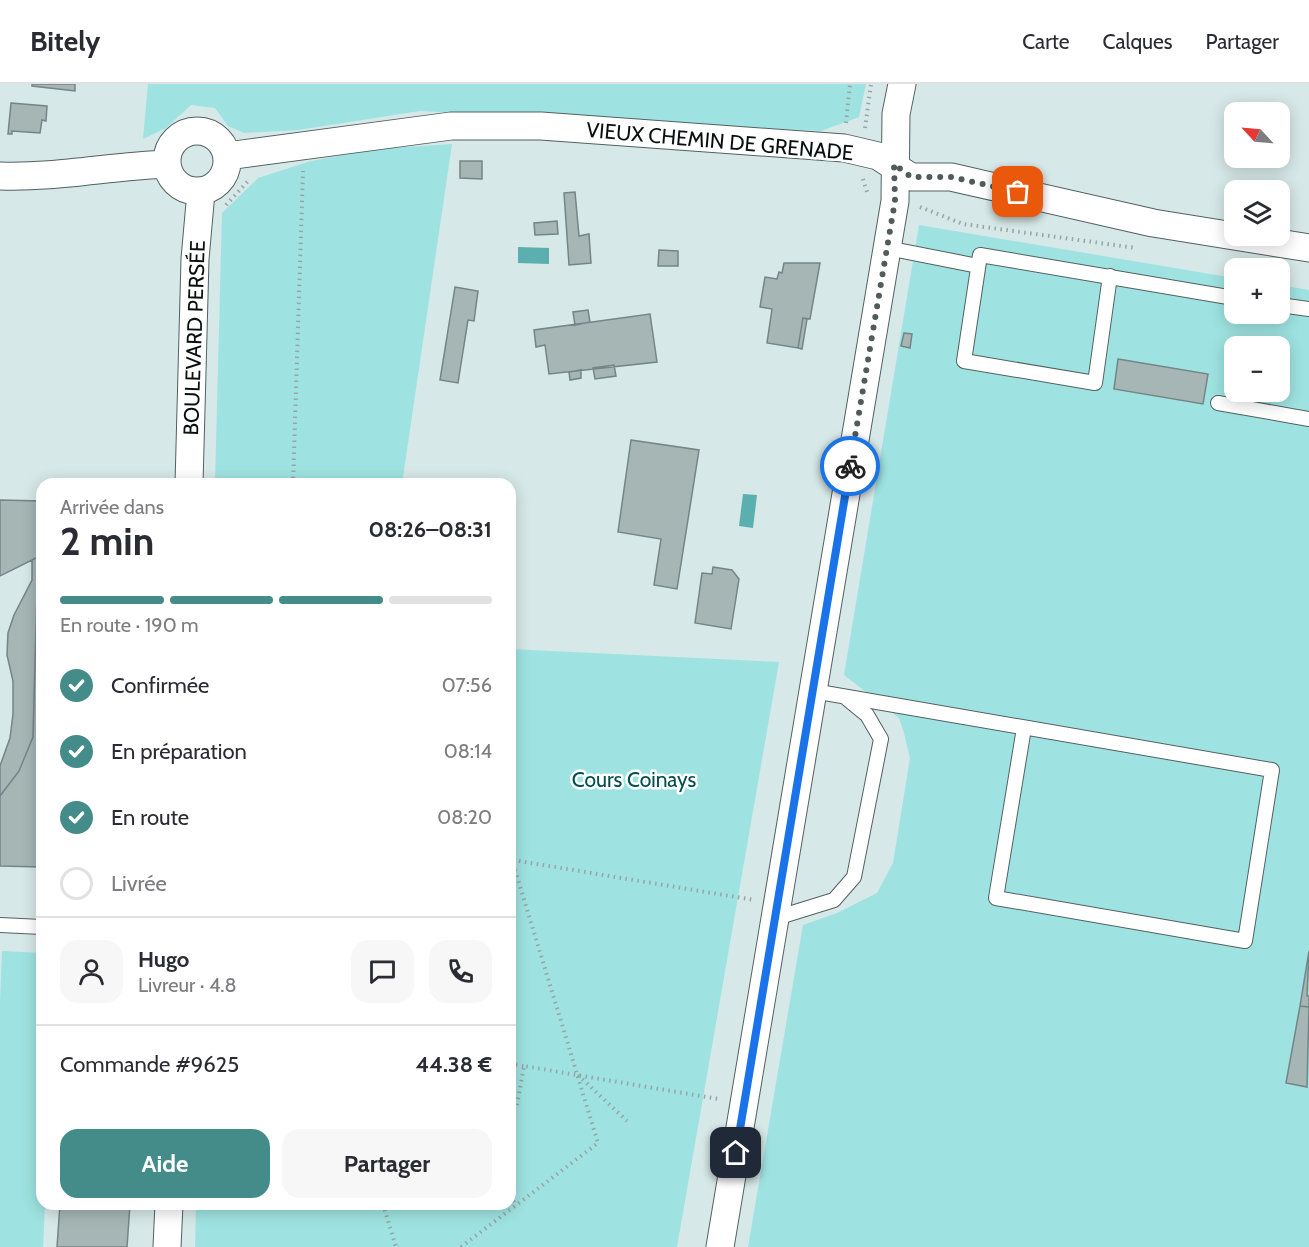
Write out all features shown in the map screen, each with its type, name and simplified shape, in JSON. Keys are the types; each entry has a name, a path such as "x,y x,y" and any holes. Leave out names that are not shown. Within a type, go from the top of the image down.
{"street":[{"path":"720,1247 895,201 896,114 902,84"},
{"name":"VIEUX CHEMIN DE GRENADE","path":"227,156 450,126 541,126 852,159 878,156 894,164 911,177 951,177 1153,223 1309,248"},
{"path":"194,131 214,135 222,142 227,156 225,173 220,182 211,189 201,192 180,187 172,180 167,164 169,149 175,140 183,134 194,131"},
{"path":"0,176 26,177 135,165 167,164"},
{"name":"BOULEVARD PERSÉE","path":"189,478 195,268 201,192"},
{"path":"167,1247 169,1210"}],"lane":[{"path":"887,248 1110,276 1224,296"},
{"path":"979,261 964,361 1095,383 1110,276"},
{"path":"1290,306 1309,309"},
{"path":"1218,403 1309,419"},
{"path":"813,691 1272,770 1245,941 996,898 1024,728"},
{"path":"777,910 834,900 854,877 881,739 867,715 845,697"},
{"path":"0,925 36,927"}],"path":[{"path":"850,84 852,159 869,198"},
{"path":"865,126 871,84"},
{"path":"293,478 303,160 312,157 311,144"},
{"path":"219,211 252,177"},
{"path":"917,205 963,224 1147,249"},
{"path":"516,861 777,910"},
{"path":"516,876 598,1143 516,1205"},
{"path":"516,1065 719,1099"},
{"path":"517,1105 524,1066"},
{"path":"577,1075 627,1121"},
{"path":"385,1210 396,1247"},
{"path":"461,1247 509,1210"}],"green space":[{"path":"148,84 866,84 859,117 821,131 420,111 298,130 244,133 228,126 215,108 191,105 166,128 143,139"},
{"path":"452,144 403,478 215,478 222,213 258,178 311,161 378,149"},
{"path":"919,225 1224,276 1224,324 1290,324 1290,287 1309,290 1309,1247 748,1247 803,925 837,913 877,893 893,863 910,758 899,718 844,675"},
{"name":"Cours Coinays","path":"516,649 779,662 677,1247 195,1247 196,1210 516,1210"},
{"path":"2,951 36,953 36,1210 45,1210 43,1247 0,1247"}],"shaded area":[{"path":"518,247 549,248 549,264 518,263"},
{"path":"743,494 757,495 753,528 739,526"}],"building":[{"path":"32,84 75,84 75,91 32,86"},
{"path":"11,103 47,106 46,121 42,120 40,133 12,131 12,134 8,134"},
{"path":"460,161 482,161 482,179 460,178"},
{"path":"575,192 579,236 589,234 591,263 569,265 564,193"},
{"path":"557,221 558,234 535,235 534,223"},
{"path":"659,250 678,251 678,266 658,266"},
{"path":"784,263 820,263 810,319 803,318 798,348 767,343 772,309 760,307 765,277 777,279 779,272 782,273"},
{"path":"455,287 478,291 474,321 468,320 458,383 440,380"},
{"path":"588,310 590,322 575,325 573,312"},
{"path":"650,314 657,362 549,374 545,345 536,347 534,330"},
{"path":"803,318 807,319 802,349 798,348"},
{"path":"904,333 912,334 910,348 901,346"},
{"path":"1118,359 1208,374 1203,404 1114,389"},
{"path":"614,365 616,376 595,379 593,368"},
{"path":"581,370 581,378 570,380 569,372"},
{"path":"631,440 699,450 677,589 654,585 661,539 618,532"},
{"path":"0,500 36,501 36,558 0,576"},
{"path":"36,558 33,737 19,771 0,796 0,766 10,738 13,714 13,681 7,655 8,633 14,615 32,580 32,560"},
{"path":"713,567 732,570 739,579 731,629 695,623 702,573 712,574"},
{"path":"36,629 36,867 0,866 0,796 19,771 33,737"},
{"path":"1309,951 1307,996 1309,996 1309,1007 1300,1006"},
{"path":"1300,1006 1309,1007 1307,1087 1286,1083"},
{"path":"60,1210 130,1210 127,1247 57,1247"}],"way so far":[{"path":"850,466 895,201 894,164 911,177 951,177 1018,192"}],"route":[{"path":"736,1153 850,466"}]}
